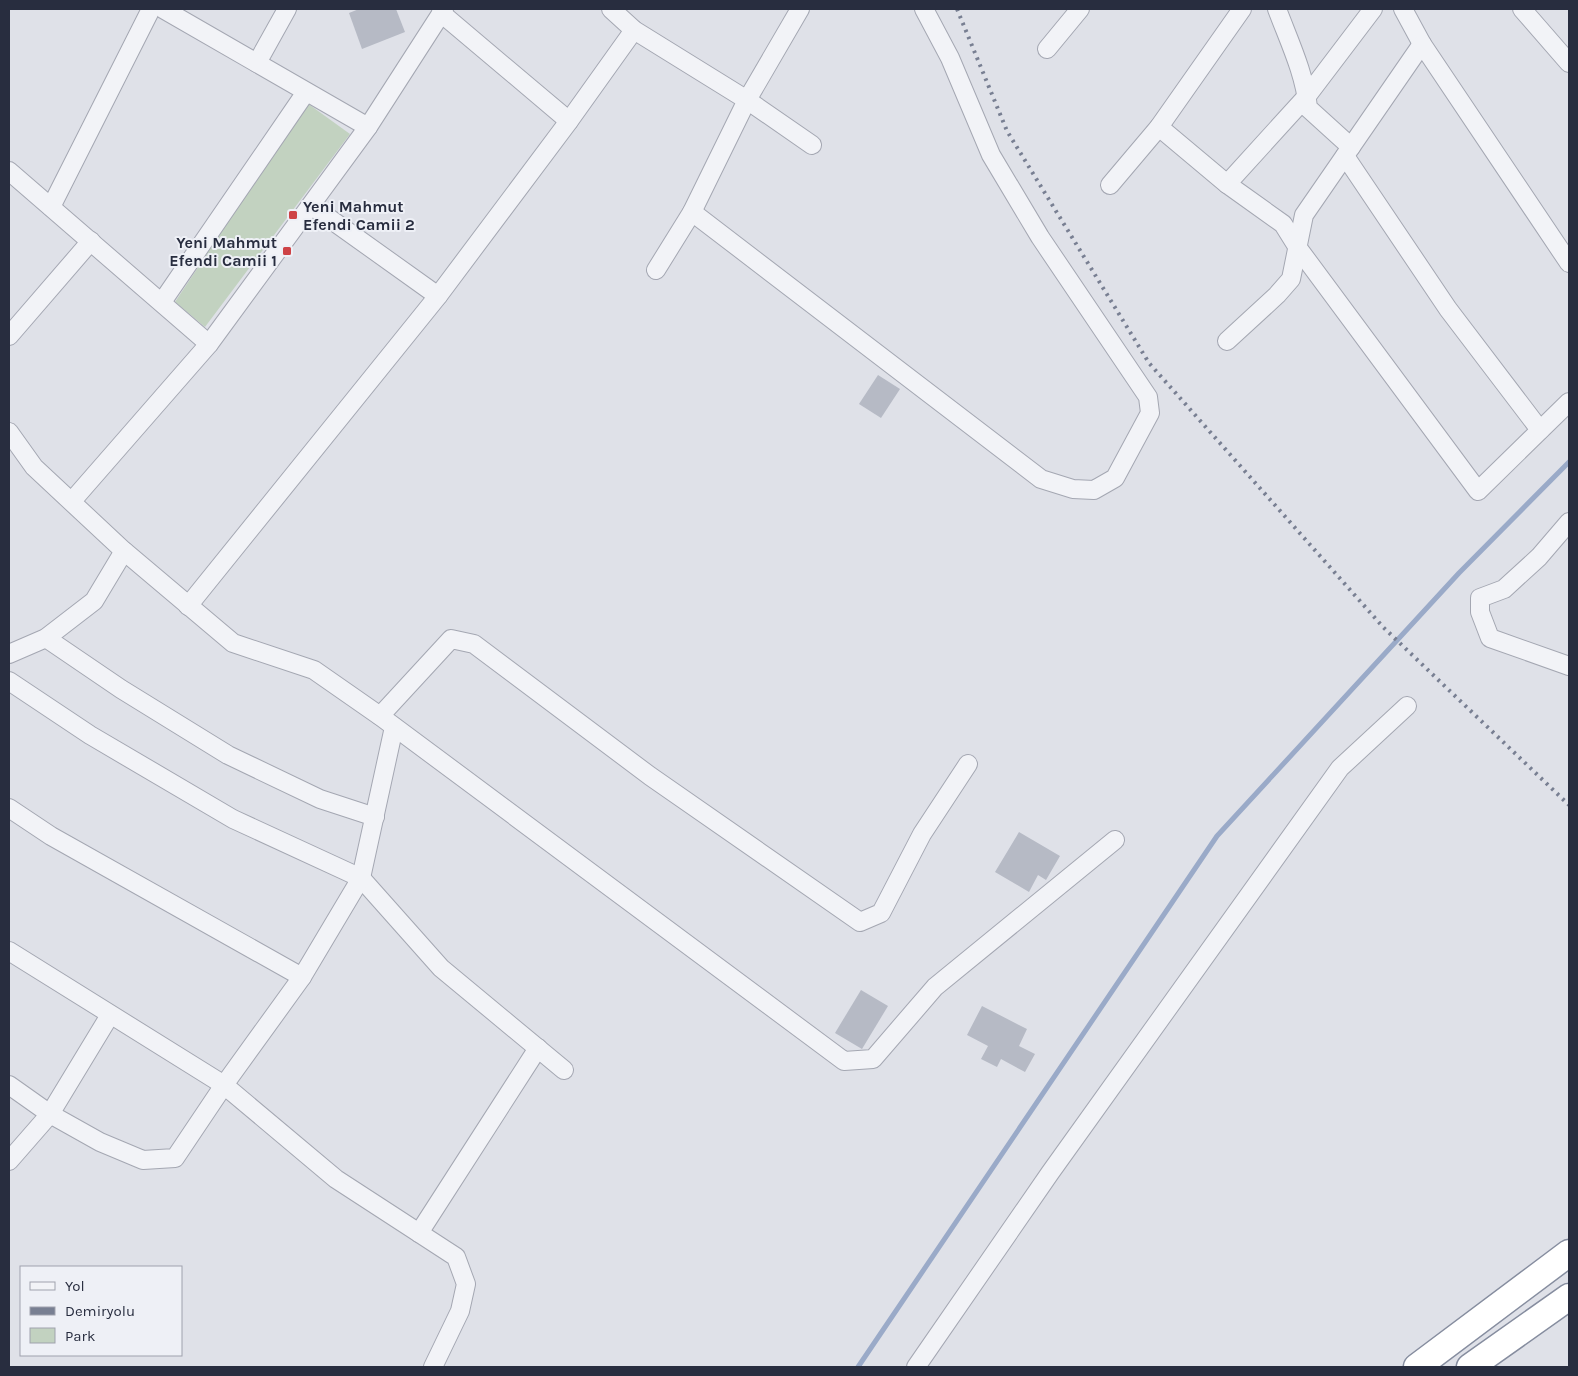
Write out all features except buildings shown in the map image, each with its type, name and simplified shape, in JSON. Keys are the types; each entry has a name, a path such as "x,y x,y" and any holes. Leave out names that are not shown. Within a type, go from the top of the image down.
{"highway":[{"path":"1417,1367 1569,1253"},
{"path":"1470,1367 1569,1297"}],"street":[{"path":"51,208 151,9"},
{"path":"162,9 368,127"},
{"path":"257,63 287,9"},
{"path":"611,9 631,20 812,145"},
{"path":"656,270 692,212 747,100 800,9"},
{"path":"692,212 1041,479 1073,489 1094,490 1115,478 1150,413 1148,397 1040,237 991,156 950,58 924,9"},
{"path":"1047,49 1080,9"},
{"path":"1110,185 1159,126 1242,9"},
{"path":"1277,9 1298,61 1307,96 1308,108 1348,152 1448,309 1540,430"},
{"path":"1227,184 1307,96 1374,9"},
{"path":"1522,9 1569,63"},
{"path":"72,501 209,344 312,206 368,127 442,11 569,121"},
{"path":"1407,11 1422,44 1569,263"},
{"path":"188,606 438,296 569,121 631,20"},
{"path":"1227,341 1277,295 1291,279 1304,215 1422,44"},
{"path":"162,302 306,92"},
{"path":"1159,126 1227,184 1283,224 1298,248 1478,491 1569,402"},
{"path":"9,171 209,344"},
{"path":"312,206 438,296"},
{"path":"9,336 91,241"},
{"path":"9,432 34,467 124,551 233,643 314,670 387,721 844,1061 873,1059 935,987 1115,840"},
{"path":"1569,522 1539,557 1504,589 1480,598 1480,612 1490,638 1569,666"},
{"path":"9,654 46,638 94,601 124,551"},
{"path":"46,638 121,689 228,755 320,799 375,817"},
{"path":"9,1086 50,1114 100,1142 143,1160 175,1158 224,1085 302,977 361,878 375,817 387,721 451,639 474,644 650,776 860,922 881,913 922,834 968,764"},
{"path":"9,681 90,735 233,819 361,878 441,968 564,1070"},
{"path":"916,1367 1050,1173 1340,768 1407,706"},
{"path":"9,808 51,836 302,977"},
{"path":"9,951 224,1085 336,1179 456,1258 466,1284 460,1311 433,1367"},
{"path":"9,1161 50,1114 110,1015"},
{"path":"419,1233 538,1048"}],"green space":[{"path":"307,103 350,134 205,327 175,302"}],"waterway":[{"path":"858,1367 1217,836 1459,573 1569,462"}],"railway":[{"path":"957,9 1007,131 1149,363 1383,627 1569,805"}],"place":[{"name":"Yeni Mahmut Efendi Camii 2","path":"293,215"},
{"name":"Yeni Mahmut Efendi Camii 1","path":"287,251"}]}
